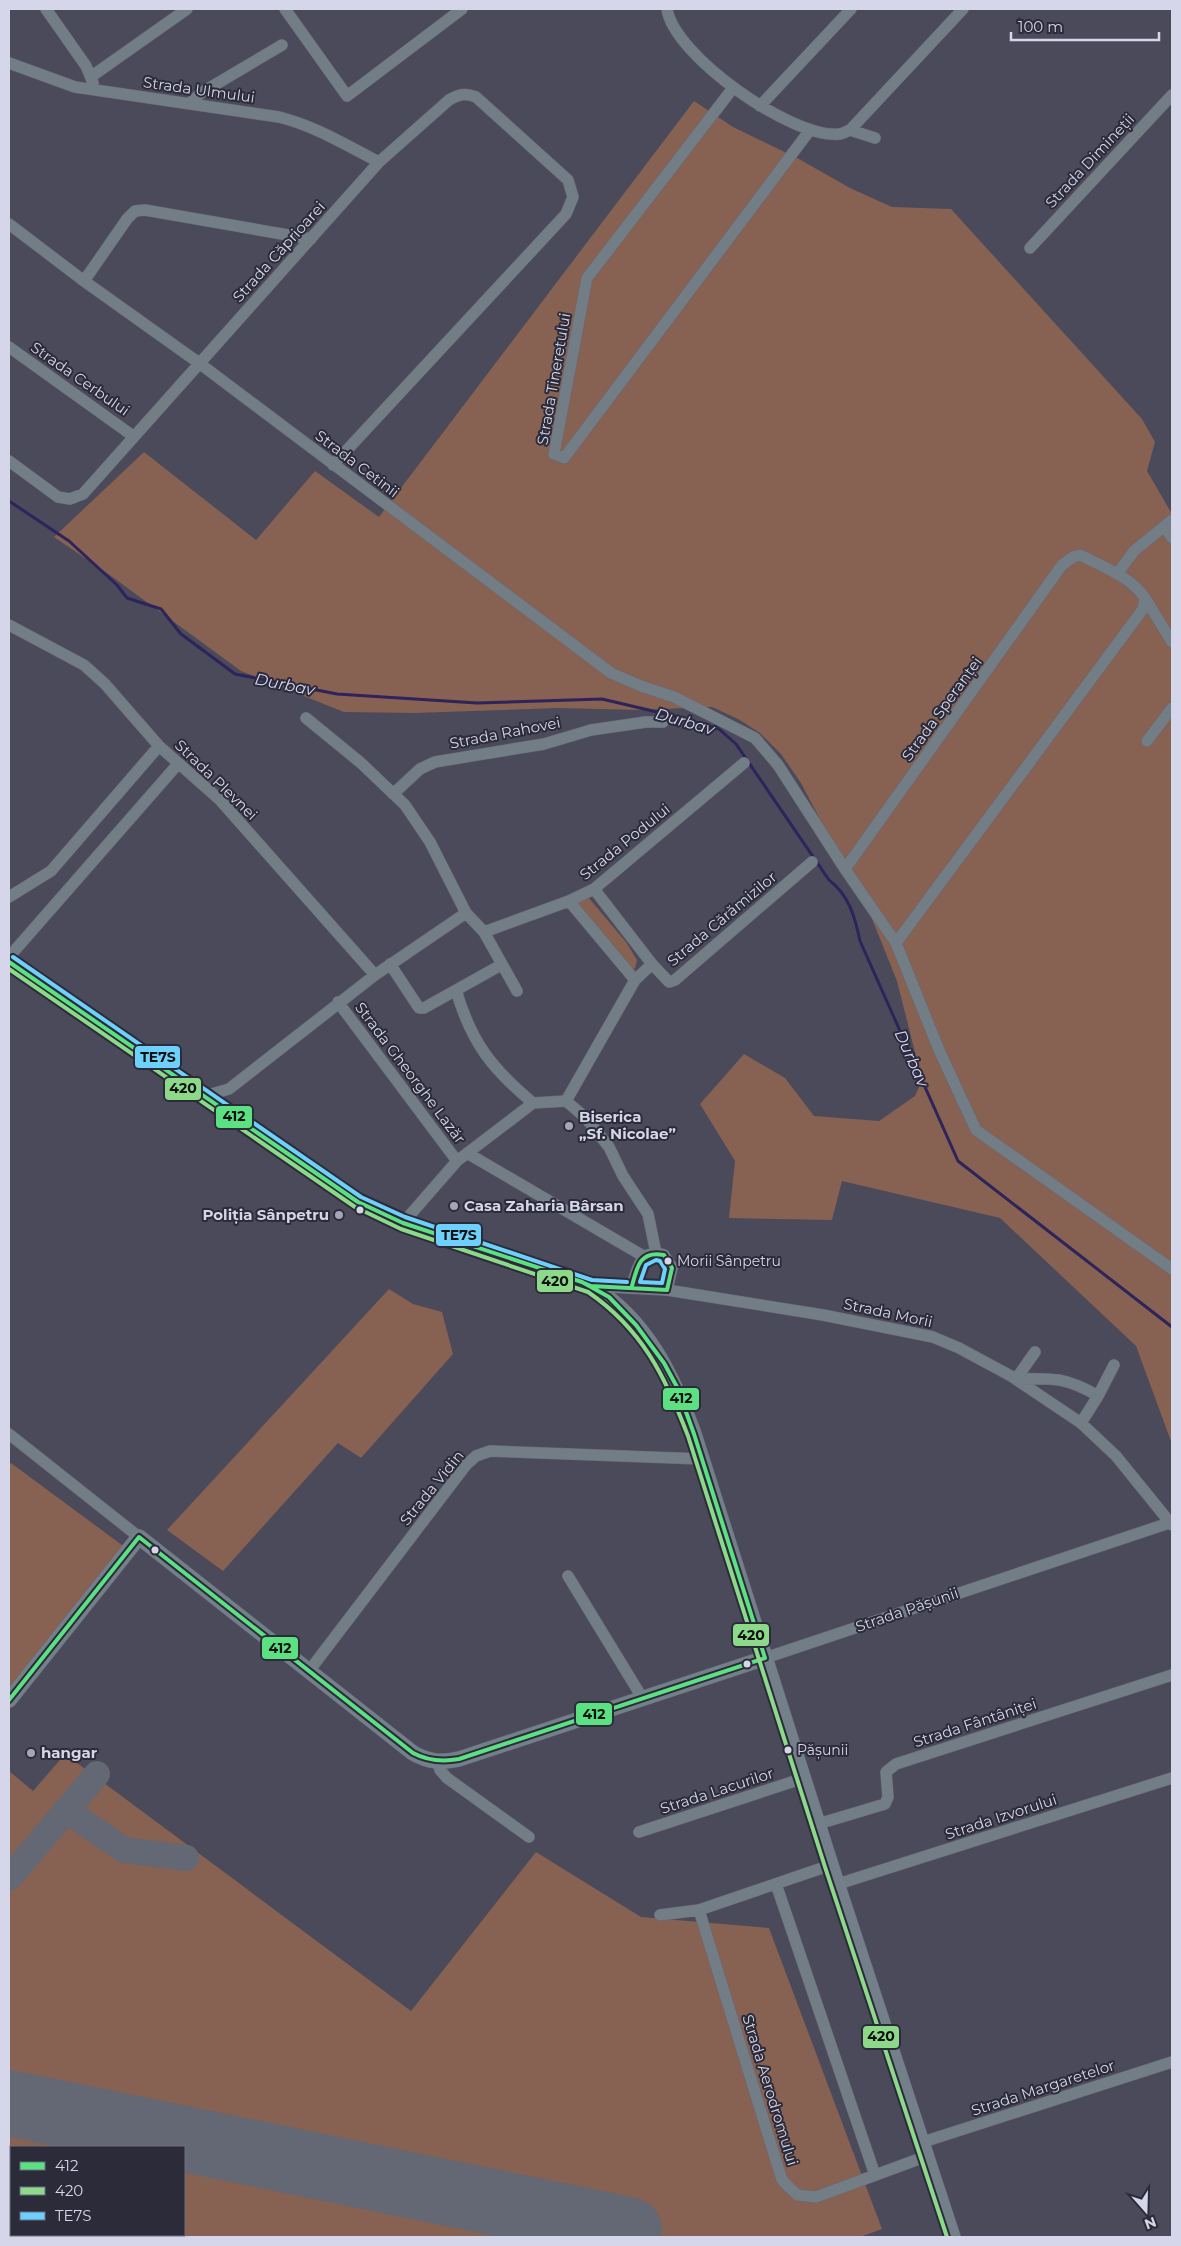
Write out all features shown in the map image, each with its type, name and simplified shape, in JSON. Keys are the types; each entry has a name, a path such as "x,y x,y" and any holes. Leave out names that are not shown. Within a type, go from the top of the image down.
{"main road":[{"path":"9,962 358,1202 403,1223 590,1286 609,1297 636,1325 664,1363 677,1387 702,1459 818,1824 953,2237"},
{"path":"9,1700 139,1537 413,1753 431,1762 438,1763"},
{"name":"Strada Pășunii","path":"438,1763 459,1759 765,1658"}],"street":[{"path":"46,9 92,76 93,90"},
{"path":"92,76 187,9"},
{"path":"285,9 347,96 462,9"},
{"path":"667,9 668,15 682,39 733,88 760,106 810,130 840,134 850,130 963,9"},
{"path":"760,106 851,9"},
{"path":"189,104 201,93 282,45"},
{"name":"Strada Ulmului","path":"9,64 75,88 299,122 379,162"},
{"name":"Strada Tineretului","path":"733,88 587,278 554,454 564,458 810,130"},
{"name":"Strada Căprioarei","path":"9,461 58,497 70,499 83,494 379,162 449,100 458,95 467,94 476,97 568,180 573,197 566,214 333,465"},
{"name":"Strada Dimineții","path":"1030,248 1172,95"},
{"path":"850,130 874,138"},
{"path":"84,281 127,219 135,212 145,210 311,239"},
{"name":"Strada Cetinii","path":"9,224 84,281 199,363 611,672 641,686 674,697 756,738 783,772 845,869 896,943 939,1050 976,1130 1172,1269"},
{"name":"Strada Cerbului","path":"9,347 133,436"},
{"path":"1172,538 1168,523 1134,551 1118,574 1141,591 1172,642"},
{"name":"Strada Speranței","path":"845,869 1062,565 1072,557 1080,555 1118,574"},
{"path":"896,943 1143,609 1145,598"},
{"path":"9,625 84,665 122,702 159,746"},
{"path":"1147,741 1172,708"},
{"path":"306,718 361,763 405,805 430,842 466,913 484,932 517,991"},
{"name":"Strada Rahovei","path":"393,794 420,770 435,762 544,744 591,730 646,722 663,722"},
{"name":"Strada Plevnei","path":"9,897 51,871 159,746 220,800 374,975"},
{"path":"9,957 178,764"},
{"name":"Strada Podului","path":"484,932 569,901 594,889 744,764"},
{"name":"Strada Cărămizilor","path":"652,964 666,981 675,980 812,862"},
{"path":"566,1101 635,980 652,964 594,889"},
{"path":"569,901 635,980"},
{"path":"205,1096 229,1089 374,975 466,913"},
{"path":"390,964 419,1008 424,1008 501,965"},
{"path":"456,990 468,1028 480,1046 502,1075 533,1103"},
{"name":"Strada Gheorghe Lazăr","path":"338,1002 457,1161"},
{"path":"226,1111 229,1089"},
{"path":"403,1223 457,1161 533,1103 566,1101 586,1118 609,1147 623,1176 648,1214 656,1253"},
{"name":"Strada Gheorghe Lazăr","path":"468,1153 645,1257"},
{"path":"609,1297 627,1286 638,1264 645,1257 656,1253 664,1255 672,1268 667,1290"},
{"name":"Strada Morii","path":"590,1286 627,1286 667,1290 823,1315 933,1337 959,1348 1016,1379 1081,1423 1116,1456 1172,1524"},
{"path":"1016,1379 1035,1352"},
{"path":"1081,1423 1114,1365"},
{"path":"1016,1379 1064,1379 1098,1396"},
{"path":"9,1434 139,1537"},
{"name":"Strada Vidin","path":"309,1671 466,1465 476,1456 490,1451 702,1459"},
{"name":"Strada Pășunii","path":"765,1658 1038,1566 1172,1524"},
{"path":"568,1576 643,1699"},
{"name":"Strada Fântâniței","path":"818,1824 885,1804 888,1797 886,1772 896,1764 1172,1676"},
{"path":"438,1763 440,1770 447,1778 529,1837"},
{"name":"Strada Lacurilor","path":"639,1832 804,1778"},
{"name":"Strada Izvorului","path":"838,1884 1172,1778"},
{"path":"660,1915 699,1910 832,1865"},
{"path":"776,1884 875,2175"},
{"name":"Strada Aerodromului","path":"699,1910 782,2180 797,2195 816,2197 875,2175 925,2149"},
{"name":"Strada Margaretelor","path":"925,2149 1172,2062"}],"shaded area":[{"path":"694,101 733,127 799,159 850,188 892,207 951,209 1142,419 1155,442 1147,471 1172,514 1172,1444 1136,1346 1000,1218 842,1181 832,1220 729,1218 735,1161 700,1104 744,1054 785,1078 814,1116 879,1121 915,1096 922,1080 897,981 872,919 801,783 781,754 760,733 738,719 712,707 640,710 558,708 414,713 344,712 241,671 107,573 54,537 144,452 256,540 315,471 379,517"},
{"path":"588,897 626,942 637,960 635,969 627,966 576,908 580,898"},
{"path":"389,1289 413,1304 442,1312 453,1354 361,1458 338,1443 223,1571 167,1530"},
{"path":"11,1463 126,1548 9,1693 9,1465"},
{"path":"65,1754 411,2011 536,1852 641,1917 769,1928 882,2229 860,2237 9,2237 9,1771 33,1791"}],"waterway":[{"name":"Durbav","path":"9,501 69,541 117,585 127,598 161,609 181,634 235,674 337,694 477,703 602,699 719,729 736,744 829,880 842,892 856,923 860,941 958,1161 1172,1327"}],"taxiway":[{"path":"9,1878 97,1774"},
{"path":"66,1810 124,1850 186,1858"}],"runway":[{"path":"9,2103 629,2230"}],"transit line":[{"name":"TE7S","path":"13,957 361,1197 405,1217 592,1280 627,1282"},
{"name":"412","path":"9,962 358,1202 403,1223 582,1282 609,1297 636,1325 664,1363 677,1387 694,1434 765,1658"},
{"name":"420","path":"9,969 355,1207 401,1229 588,1292 607,1306 623,1322 650,1355 670,1393 688,1436 825,1867 947,2237"},
{"name":"412","path":"584,1283 591,1286 667,1290 672,1268 664,1255 656,1254 645,1258 638,1267 632,1286"},
{"name":"TE7S","path":"656,1260 660,1261 665,1269 662,1283 640,1282 646,1265 656,1260"},
{"name":"412","path":"139,1537 413,1753 430,1759 441,1761 459,1759 765,1658"},
{"name":"412","path":"9,1700 139,1537"}],"place":[{"name":"Biserica „Sf. Nicolae”","path":"569,1126"},
{"name":"Casa Zaharia Bârsan","path":"454,1206"},
{"name":"Poliția Sânpetru","path":"339,1215"},
{"name":"Morii Sânpetru","path":"668,1261"},
{"name":"Pășunii","path":"788,1750"},
{"name":"hangar","path":"31,1753"}]}
